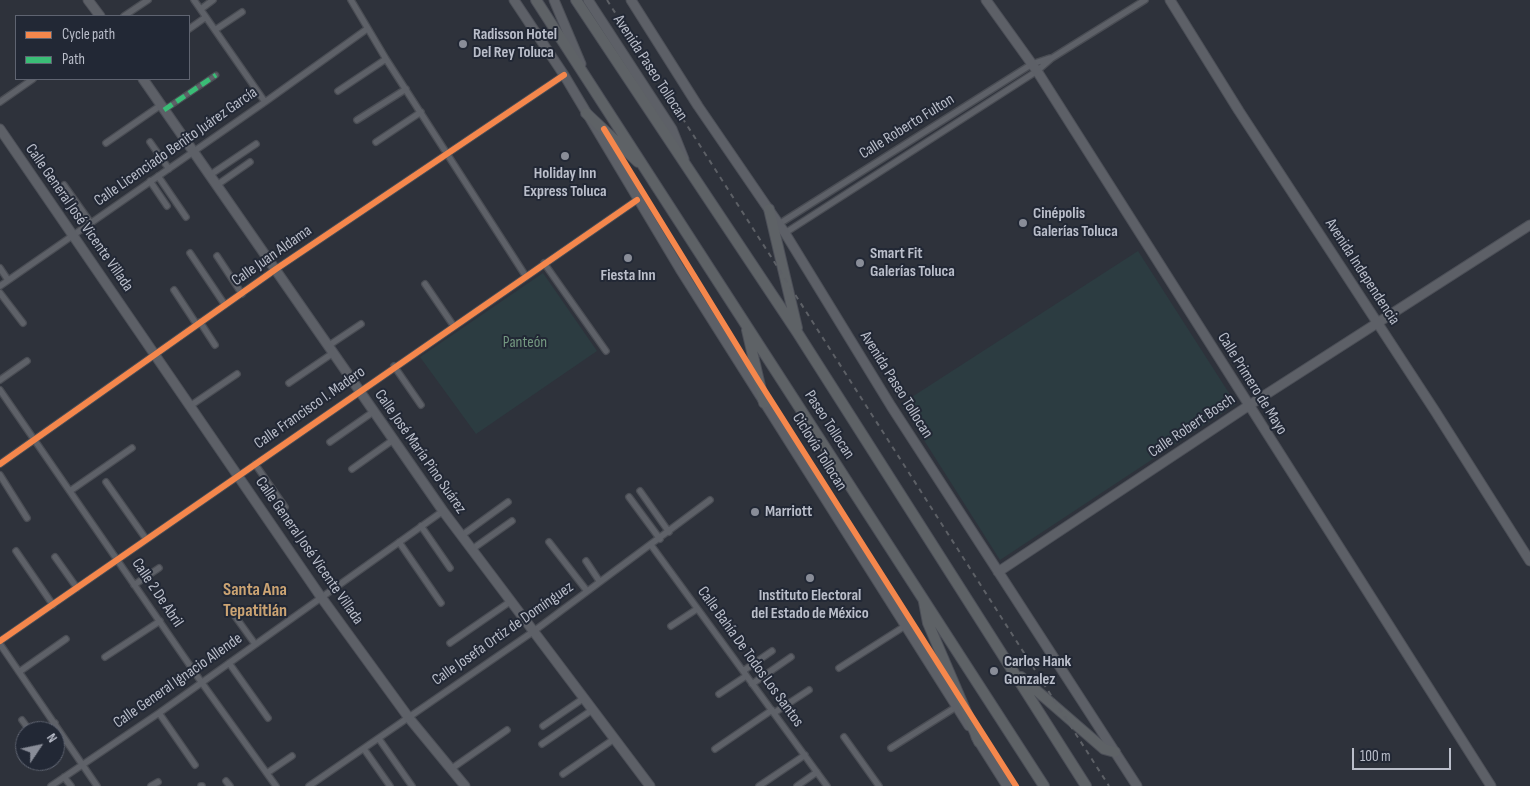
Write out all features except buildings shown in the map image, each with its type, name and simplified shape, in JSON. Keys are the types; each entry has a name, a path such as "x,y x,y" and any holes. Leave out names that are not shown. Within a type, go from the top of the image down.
{"highway":[{"path":"536,0 588,81"},
{"name":"Avenida Paseo Tollocan","path":"576,0 686,164"},
{"name":"Paseo Tollocan","path":"588,81 650,172 1044,786"},
{"path":"586,112 650,172"},
{"name":"Paseo Tollocan","path":"686,164 797,332 1086,786"},
{"path":"769,209 797,332"},
{"path":"745,322 764,403"},
{"path":"924,598 928,623 979,742"},
{"path":"1008,665 1104,749 1115,752"}],"main road":[{"path":"88,0 99,15"},
{"path":"514,0 564,75 637,200 904,626 1007,786"},
{"path":"554,0 588,81"},
{"name":"Avenida Paseo Tollocan","path":"588,0 672,129 686,164"},
{"name":"Avenida Paseo Tollocan","path":"631,0 698,106 785,233 891,406 1137,786"},
{"name":"Calle Primero de Mayo","path":"986,0 1035,68 1491,786"},
{"name":"Avenida Independencia","path":"1170,0 1239,111 1378,323 1530,561"},
{"name":"Calle José María Pino Suárez","path":"144,80 443,511 650,786"},
{"name":"Calle General José Vicente Villada","path":"0,129 321,597 409,718 465,786"},
{"name":"Calle Robert Bosch","path":"998,572 1248,406 1530,225"}],"street":[{"path":"126,15 148,0"},
{"path":"194,0 265,102"},
{"path":"201,9 213,0"},
{"path":"351,0 525,275"},
{"name":"Calle Roberto Fulton","path":"779,224 1145,0"},
{"path":"216,30 242,12"},
{"path":"190,28 206,17"},
{"name":"Calle Licenciado Benito Juárez García","path":"0,286 265,102 367,28"},
{"path":"338,91 386,58"},
{"name":"Calle Roberto Fulton","path":"785,233 1035,68"},
{"path":"106,142 216,74"},
{"name":"Calle Juan Aldama","path":"0,464 276,269 564,75"},
{"path":"0,102 32,80"},
{"path":"357,120 406,89"},
{"path":"376,142 421,112"},
{"path":"150,142 169,169"},
{"path":"210,175 256,144"},
{"path":"217,185 250,162"},
{"path":"158,176 186,217"},
{"path":"150,182 167,206"},
{"path":"64,185 91,222"},
{"name":"Calle Francisco I. Madero","path":"0,643 394,366 637,200"},
{"path":"190,253 225,305"},
{"path":"217,256 242,294"},
{"path":"544,263 606,351"},
{"path":"0,268 8,280"},
{"path":"425,284 453,325"},
{"path":"174,290 215,345"},
{"path":"0,293 23,323"},
{"path":"289,383 361,324"},
{"path":"0,380 27,361"},
{"path":"394,366 421,405"},
{"path":"190,406 237,374"},
{"name":"Calle 2 De Abril","path":"0,390 202,683 276,786"},
{"path":"330,442 373,412"},
{"path":"352,469 393,440"},
{"path":"70,491 132,448"},
{"path":"255,464 285,507"},
{"path":"0,476 27,518"},
{"path":"106,482 146,539"},
{"path":"640,491 669,532"},
{"path":"629,497 660,539"},
{"name":"Calle Josefa Ortiz de Domínguez","path":"310,786 534,631 710,500"},
{"path":"461,536 508,502"},
{"name":"Calle General Ignacio Allende","path":"50,786 202,683 443,511"},
{"path":"472,550 512,521"},
{"path":"421,526 450,568"},
{"path":"399,542 441,603"},
{"path":"549,542 588,591"},
{"name":"Calle Bahía De Todos Los Santos","path":"651,545 828,786"},
{"path":"16,551 53,605"},
{"path":"55,557 77,588"},
{"path":"586,561 600,582"},
{"path":"134,585 159,568"},
{"path":"450,642 511,601"},
{"path":"671,626 697,609"},
{"path":"232,612 255,644"},
{"path":"105,657 160,621"},
{"path":"838,668 904,626"},
{"path":"19,672 66,639"},
{"path":"0,643 54,721"},
{"path":"719,694 772,651"},
{"path":"752,684 791,657"},
{"path":"229,663 268,718"},
{"path":"715,749 809,690"},
{"path":"543,726 584,698"},
{"path":"891,748 956,707"},
{"path":"542,744 592,710"},
{"path":"158,713 195,765"},
{"path":"451,768 507,730"},
{"path":"844,737 879,786"},
{"path":"65,738 98,786"},
{"path":"379,739 412,786"},
{"path":"563,774 614,739"},
{"path":"364,749 390,786"},
{"path":"759,786 805,755"},
{"path":"267,773 292,756"},
{"path":"796,786 817,772"},
{"path":"64,777 71,786"},
{"path":"151,786 158,782"}],"green space":[{"path":"1138,251 1236,404 1000,560 901,404"},
{"name":"Panteón","path":"543,273 597,351 476,434 420,357"}],"railway":[{"path":"607,0 1109,786"}],"marked path":[{"path":"164,110 216,75"}],"cycle path":[{"path":"0,464 276,269 564,75"},
{"name":"Ciclovía Tollocan","path":"604,129 758,380 1016,786"},
{"path":"0,641 637,200"}],"place":[{"name":"Radisson Hotel Del Rey Toluca","path":"463,44"},
{"name":"Holiday Inn Express Toluca","path":"565,156"},
{"name":"Cinépolis Galerías Toluca","path":"1023,223"},
{"name":"Fiesta Inn","path":"628,258"},
{"name":"Smart Fit Galerías Toluca","path":"860,263"},
{"name":"Marriott","path":"755,512"},
{"name":"Instituto Electoral del Estado de México","path":"810,578"},
{"name":"Carlos Hank Gonzalez","path":"994,671"}],"district":[{"name":"Santa Ana Tepatitlán","path":"255,600"}]}
